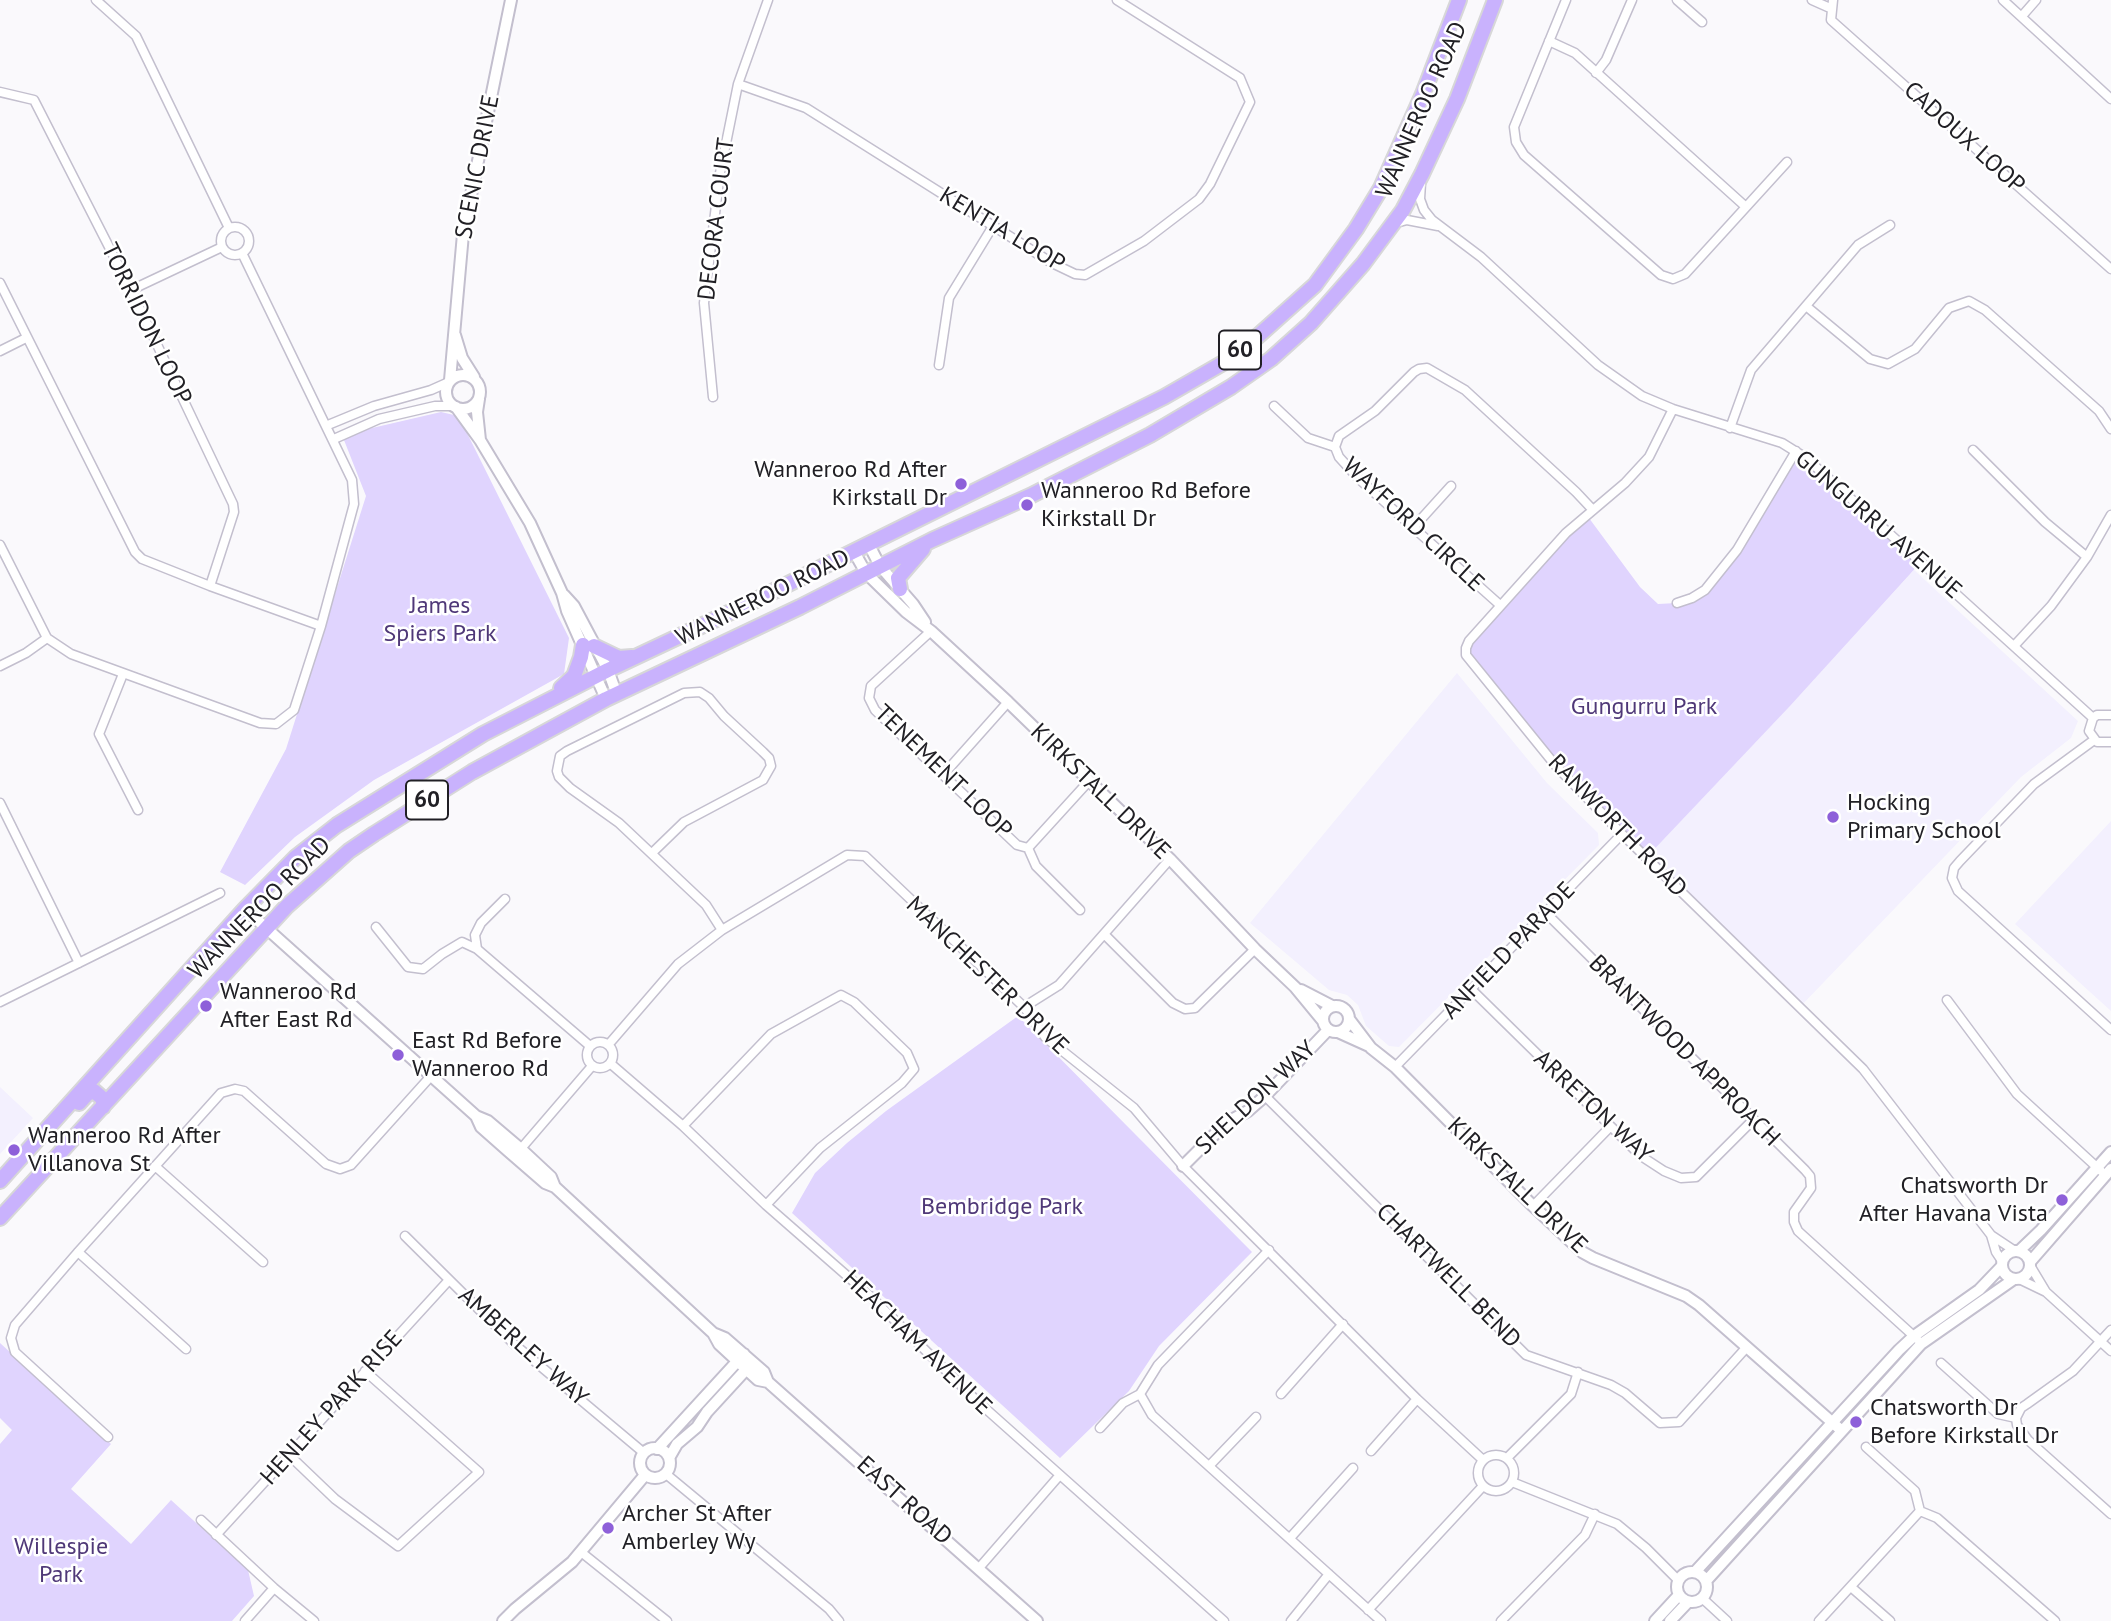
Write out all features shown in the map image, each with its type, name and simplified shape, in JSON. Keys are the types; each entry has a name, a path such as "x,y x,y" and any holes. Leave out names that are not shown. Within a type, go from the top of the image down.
{"highway":[{"name":"WANNEROO ROAD","path":"0,1181 246,909 296,857 337,825 447,755 543,702 754,601 1185,386 1223,363 1302,298 1330,267 1381,188 1423,94 1460,0"},
{"name":"WANNEROO ROAD","path":"0,1218 267,927 309,885 374,834 472,772 611,697 932,540 1030,496 1150,435 1231,387 1271,359 1311,323 1393,225 1422,174 1457,99 1494,0"},
{"path":"900,589 898,578 932,540"},
{"path":"543,702 574,676 589,645 619,658 638,656"},
{"name":"60","path":"11,1170 33,1154 87,1094 94,1091 100,1094 103,1107"}],"street":[{"path":"96,0 136,36 229,228"},
{"name":"SCENIC DRIVE","path":"449,381 456,335 463,234 511,0"},
{"name":"DECORA COURT","path":"713,397 704,303 720,173 738,84 768,0"},
{"name":"KENTIA LOOP","path":"738,84 806,108 1052,263 1075,274 1085,275 1144,241 1199,199 1210,184 1250,102 1240,78 1117,0"},
{"path":"1566,0 1514,127 1516,142 1524,155 1661,275 1673,279 1685,274 1787,162"},
{"path":"1596,73 1605,60 1632,0"},
{"path":"1677,0 1702,22"},
{"path":"1812,0 1832,4"},
{"path":"2003,0 2111,99"},
{"path":"2022,16 2036,0"},
{"name":"CADOUX LOOP","path":"1832,4 1831,20 2111,270"},
{"path":"1549,41 1574,53 1745,207"},
{"name":"TORRIDON LOOP","path":"0,92 34,100 131,290 233,504 234,512 210,586"},
{"name":"GUNGURRU AVENUE","path":"1422,174 1420,199 1424,211 1438,226 1481,257 1598,365 1642,397 1782,443 1806,458 2093,718"},
{"name":"GUNGURRU AVENUE","path":"1393,225 1407,220 1438,226"},
{"path":"1730,428 1751,370 1858,245 1891,225"},
{"path":"939,365 949,298 993,226"},
{"path":"229,228 241,228 248,235 249,244 242,253 230,254 222,247 222,236 229,228"},
{"path":"131,290 222,247"},
{"path":"0,545 47,638 71,654 260,723 276,724 293,710 321,626 354,504 352,480 328,425 242,253"},
{"path":"0,284 135,552 142,559 321,626"},
{"path":"1806,306 1871,359 1888,364 1915,349 1949,308 1969,301 1985,310 2099,411 2111,429"},
{"name":"SCENIC DRIVE","path":"456,335 462,358 475,379"},
{"path":"0,351 26,338"},
{"name":"WAYFORD CIRCLE","path":"1500,605 1359,479 1339,457 1335,447 1339,436 1375,411 1414,372 1427,368 1465,390 1592,509"},
{"path":"328,425 374,405 431,390 462,374 475,379 480,388 480,440"},
{"path":"449,381 446,396 480,440 530,523 562,593 574,606 611,697"},
{"path":"334,439 379,419 435,406 469,408 478,400"},
{"path":"1274,406 1308,438 1335,447"},
{"name":"RANWORTH ROAD","path":"1673,409 1649,457 1625,482 1566,533 1469,641 1465,648 1470,662 1556,766 1863,1069 1991,1235 2017,1251"},
{"path":"1973,450 2045,522 2087,557"},
{"path":"1677,603 1705,590 1737,550 1796,451"},
{"path":"1413,528 1451,486"},
{"path":"2014,646 2051,606 2087,557 2111,515"},
{"name":"KIRKSTALL DRIVE","path":"868,543 880,566 931,631"},
{"name":"KIRKSTALL DRIVE","path":"853,550 866,573 1008,702 1170,859 1295,987 1330,1028 1371,1048 1395,1067 1582,1252 1686,1296 1837,1427"},
{"name":"TENEMENT LOOP","path":"931,631 871,686 869,698 875,710 1017,845 1028,848"},
{"path":"0,666 26,653 47,638"},
{"path":"123,674 99,734 138,810"},
{"path":"652,853 684,821 763,780 771,766 769,758 700,692 684,693 560,756 556,764 559,777 570,788 620,823 652,853 706,905 722,930"},
{"path":"943,775 1008,702"},
{"path":"2111,715 2102,714 2093,718 2089,731 2094,740 2102,744 2111,742"},
{"path":"2094,740 2034,784 1960,861 1954,868 1952,878 1958,891 2111,1031"},
{"name":"TENEMENT LOOP","path":"1028,848 1089,781"},
{"path":"0,803 79,962"},
{"name":"ANFIELD PARADE","path":"1395,1067 1622,834"},
{"name":"TENEMENT LOOP","path":"1028,848 1036,866 1080,911"},
{"name":"MANCHESTER DRIVE","path":"609,1044 678,964 722,930 847,855 865,856 1024,1007 1045,1037 1134,1108 1183,1166 1417,1399 1483,1460"},
{"path":"1024,1007 1059,985 1170,859"},
{"path":"0,1002 220,893"},
{"path":"477,949 475,935 481,923 505,900"},
{"name":"EAST ROAD","path":"246,909 476,1116 488,1121 517,1153 551,1177 555,1187 713,1333 719,1344 764,1372 768,1382 1037,1621"},
{"name":"BRANTWOOD APPROACH","path":"1546,913 1805,1170 1811,1182 1810,1193 1794,1212 1798,1231 1917,1340"},
{"path":"376,927 408,967 423,969 462,942 477,949 590,1046"},
{"path":"1104,934 1173,1003 1185,1009 1195,1008 1255,949"},
{"name":"KIRKSTALL DRIVE","path":"1295,987 1332,1006"},
{"name":"ARRETON WAY","path":"1471,989 1610,1127 1653,1165 1689,1179 1701,1172 1753,1120"},
{"path":"683,1126 771,1034 841,995 854,1002 907,1053 914,1069 902,1083 820,1149 766,1205"},
{"path":"1947,1000 2017,1094 2104,1170"},
{"path":"1332,1006 1344,1008 1349,1019 1346,1027 1330,1028 1325,1012 1332,1006"},
{"name":"KIRKSTALL DRIVE","path":"1349,1019 1371,1048"},
{"name":"SHELDON WAY","path":"1183,1166 1226,1123 1248,1111 1265,1096 1330,1028"},
{"path":"597,1042 609,1044 614,1052 611,1064 604,1068 592,1066 587,1058 590,1046 597,1042"},
{"name":"HEACHAM AVENUE","path":"611,1064 683,1126 766,1205 869,1294 967,1392 1059,1476 1224,1621"},
{"path":"517,1153 592,1066"},
{"path":"108,1437 15,1352 11,1338 15,1325 78,1252 221,1093 234,1089 244,1091 326,1164 340,1169 351,1165 431,1076"},
{"name":"CHARTWELL BEND","path":"1265,1096 1526,1355 1611,1385 1625,1393 1660,1423 1679,1422 1746,1348"},
{"path":"1533,1206 1610,1127"},
{"path":"1917,1340 2016,1279 2027,1275 2031,1264 2104,1170 2111,1152"},
{"path":"155,1166 263,1262"},
{"path":"1695,1572 1837,1427 1917,1340 1979,1290 2002,1264 2007,1254 2017,1251 2104,1170"},
{"name":"RANWORTH ROAD","path":"1991,1235 2002,1264"},
{"name":"AMBERLEY WAY","path":"405,1236 514,1344 644,1453"},
{"path":"1100,1428 1123,1403 1140,1394 1165,1357 1269,1250"},
{"path":"2017,1251 2027,1255 2046,1292"},
{"path":"78,1252 186,1349"},
{"path":"2002,1264 2006,1275 2046,1292 2111,1351"},
{"name":"HENLEY PARK RISE","path":"216,1535 449,1280"},
{"path":"1281,1394 1343,1324"},
{"path":"2111,1330 2073,1371 2021,1408 2016,1418 2028,1440 2111,1514"},
{"path":"745,1362 697,1427 677,1444 669,1458 670,1467 666,1474 653,1478 645,1475 641,1466 644,1453 657,1448 745,1362"},
{"path":"1941,1363 1998,1414 2016,1418"},
{"path":"289,1455 335,1499 398,1546 479,1472 365,1371"},
{"path":"1507,1458 1570,1394 1578,1372"},
{"path":"1140,1394 1152,1415 1381,1621"},
{"path":"1371,1451 1417,1399"},
{"path":"1210,1465 1256,1418"},
{"path":"1702,1598 1706,1591 1706,1581 1837,1427"},
{"path":"1866,1447 1915,1491 1920,1511"},
{"path":"657,1448 669,1458"},
{"path":"1495,1455 1507,1458 1514,1470 1512,1482 1501,1490 1494,1491 1483,1486 1478,1471 1483,1460 1495,1455"},
{"path":"1290,1538 1353,1468"},
{"path":"666,1474 829,1609 839,1621"},
{"path":"503,1621 581,1552 645,1475"},
{"path":"979,1568 1059,1476"},
{"path":"1512,1482 1617,1524 1678,1580"},
{"path":"1368,1610 1483,1486"},
{"path":"1819,1621 1920,1511"},
{"path":"1920,1511 1937,1518 2055,1621"},
{"path":"1502,1621 1585,1535 1595,1514"},
{"path":"201,1520 314,1621"},
{"path":"581,1552 667,1621"},
{"path":"1683,1599 1677,1590 1678,1580 1686,1573 1700,1574 1706,1581"},
{"path":"1291,1621 1329,1574"},
{"path":"1850,1587 1889,1621"},
{"path":"245,1621 274,1588"},
{"path":"1655,1621 1683,1599 1702,1598 1727,1621"},
{"path":"1670,1621 1683,1599"}],"shaded area":[{"name":"Hocking Primary School","path":"1914,570 2078,721 2071,738 2021,777 1799,1008 1646,858"},
{"path":"1457,673 1547,783 1598,833 1599,845 1399,1047 1389,1046 1366,1026 1358,1005 1347,995 1329,990 1250,923"},
{"path":"2111,821 2111,1011 2015,924"},
{"path":"0,1087 33,1118 0,1154"}],"green space":[{"name":"James Spiers Park","path":"441,412 454,415 465,429 569,638 564,674 374,780 295,837 245,885 220,872 286,749 366,496 342,435"},
{"name":"Gungurru Park","path":"1796,451 1921,562 1646,858 1556,766 1470,662 1469,641 1586,514 1640,587 1658,604 1677,603 1705,590 1737,550"},
{"name":"Bembridge Park","path":"1018,1016 1252,1252 1159,1346 1129,1391 1060,1458 792,1213 815,1173 847,1143 886,1111"},
{"name":"Willespie Park","path":"0,1343 111,1444 71,1489 131,1544 171,1500 248,1570 254,1596 232,1621 0,1621 0,1444 12,1430 0,1418"}],"place":[{"name":"Wanneroo Rd After Kirkstall Dr","path":"961,484"},
{"name":"Wanneroo Rd Before Kirkstall Dr","path":"1027,505"},
{"name":"Hocking Primary School","path":"1833,817"},
{"name":"Wanneroo Rd After East Rd","path":"206,1006"},
{"name":"East Rd Before Wanneroo Rd","path":"398,1055"},
{"name":"Wanneroo Rd After Villanova St","path":"14,1150"},
{"name":"Chatsworth Dr After Havana Vista","path":"2062,1200"},
{"name":"Chatsworth Dr Before Kirkstall Dr","path":"1856,1422"},
{"name":"Archer St After Amberley Wy","path":"608,1528"}]}
